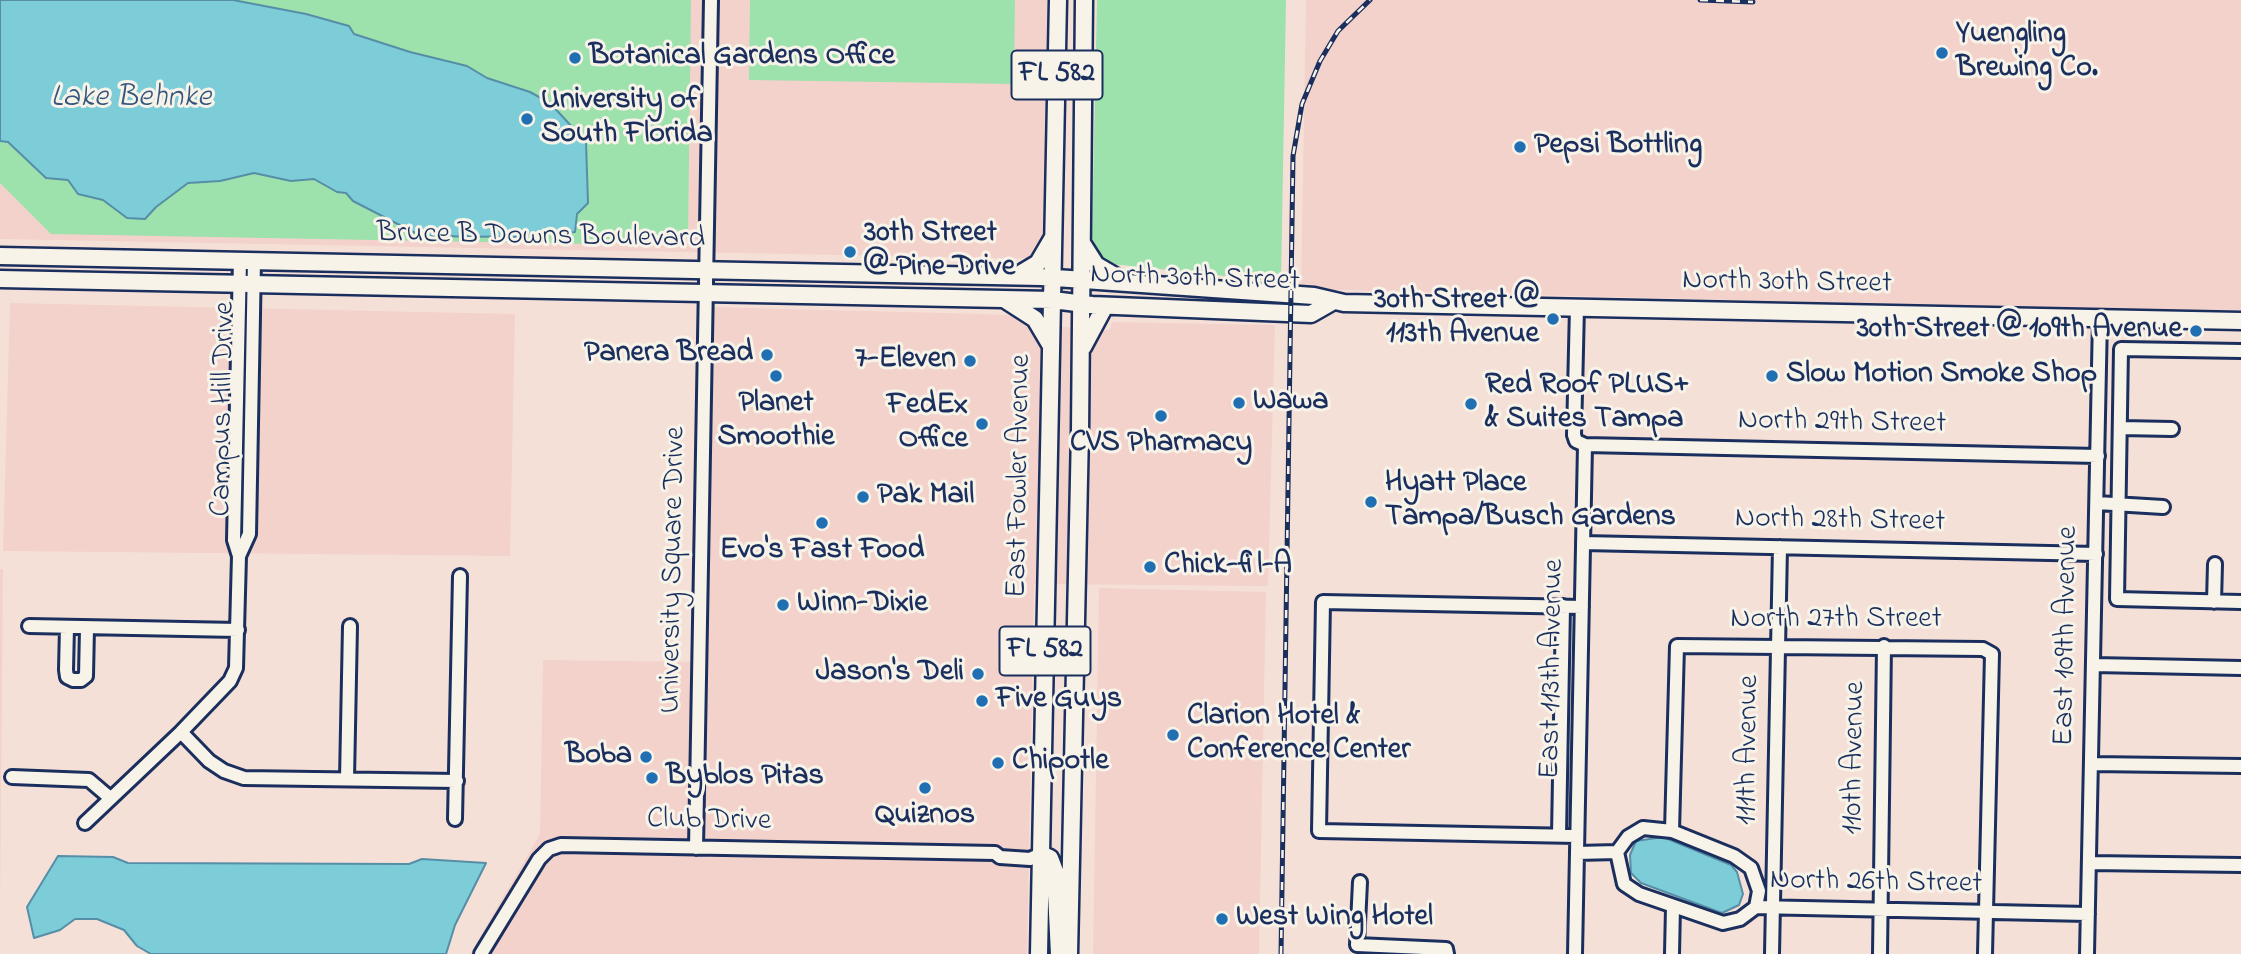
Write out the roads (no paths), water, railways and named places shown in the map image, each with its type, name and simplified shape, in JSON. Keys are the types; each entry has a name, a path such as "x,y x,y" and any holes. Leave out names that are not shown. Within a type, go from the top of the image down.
{"main road":[{"name":"East Fowler Avenue","path":"1039,954 1058,0"},
{"name":"East Fowler Avenue","path":"1069,954 1081,353 1084,0"},
{"path":"1013,277 1038,263 1055,234"},
{"path":"1082,243 1101,269 1125,282"},
{"name":"Bruce B Downs Boulevard","path":"0,256 707,268 1054,277 1081,280"},
{"name":"Bruce B Downs Boulevard","path":"0,279 1053,300"},
{"name":"North 30th Street","path":"1081,280 1314,296 1332,302 2241,321"},
{"path":"1003,299 1035,320 1052,348"},
{"name":"North 30th Street","path":"1053,300 1105,306 1311,314 1332,302"},
{"path":"1081,353 1105,306"},
{"path":"1041,854 1050,858 1055,871 1059,954"}],"street":[{"name":"University Square Drive","path":"696,848 711,0"},
{"name":"Campus Hill Drive","path":"85,823 109,797 181,732 230,681 236,668 239,556 234,540 247,260"},
{"name":"East 113th Avenue","path":"1574,954 1585,445 1576,441 1574,435 1577,307"},
{"name":"East 109th Avenue","path":"2087,954 2093,764 2100,318"},
{"path":"2241,351 2121,349 2117,599 2241,602"},
{"path":"2121,428 2172,429"},
{"name":"North 29th Street","path":"1585,445 2098,456"},
{"path":"2096,503 2162,507"},
{"name":"North 28th Street","path":"1583,543 2096,554"},
{"name":"111th Avenue","path":"1772,954 1780,547"},
{"path":"2214,602 2215,564"},
{"path":"455,819 460,576"},
{"path":"1577,836 1319,831 1323,602 1581,607"},
{"path":"1559,835 1563,606"},
{"path":"29,626 238,630"},
{"path":"67,626 66,670 67,677 73,680 81,680 86,676 87,628"},
{"path":"347,779 350,626"},
{"name":"North 27th Street","path":"1672,831 1677,646 1983,649 1992,654 1986,912"},
{"name":"110th Avenue","path":"1880,954 1884,646"},
{"path":"2094,665 2241,668"},
{"path":"181,732 209,761 224,771 244,778 457,781"},
{"path":"2093,764 2241,766"},
{"path":"12,777 89,780 109,797"},
{"path":"1577,853 1617,852 1628,836 1643,828 1672,831 1734,856 1751,867 1759,891 1756,906"},
{"name":"Club Drive","path":"481,954 539,859 549,849 561,845 995,853 1000,858 1030,859 1041,854"},
{"name":"North 26th Street","path":"1617,852 1624,884 1639,894 1723,923 1740,919 1756,906 2088,914"},
{"path":"2089,863 2241,865"},
{"path":"1360,883 1357,945 1446,950 1447,954"},
{"path":"1672,954 1673,907"},
{"path":"1985,954 1986,912"}],"water":[{"name":"Lake Behnke","path":"0,0 233,0 306,14 349,26 354,34 467,66 487,78 530,92 550,103 586,142 588,203 577,214 575,232 547,233 537,241 528,233 517,237 421,236 353,201 346,193 337,192 314,179 291,181 254,173 220,181 188,183 156,207 145,219 127,218 103,200 78,194 68,180 46,178 8,142 0,141"},
{"path":"1663,837 1731,865 1737,872 1743,894 1739,905 1722,913 1641,883 1631,873 1630,855 1636,841"},
{"path":"58,856 113,857 128,863 409,864 422,859 486,863 455,925 446,954 151,954 137,946 124,930 97,919 75,919 60,930 34,938 27,907"}],"railway":[{"path":"1281,954 1293,156 1302,104 1320,61 1338,31 1370,0"},
{"path":"1700,0 1753,2"}],"place":[{"name":"Yuengling Brewing Co.","path":"1942,53"},
{"name":"Botanical Gardens Office","path":"575,58"},
{"name":"University of South Florida","path":"527,119"},
{"name":"Pepsi Bottling","path":"1520,147"},
{"name":"30th Street @ Pine Drive","path":"850,252"},
{"name":"30th Street @ 113th Avenue","path":"1553,319"},
{"name":"30th Street @ 109th Avenue","path":"2196,331"},
{"name":"Panera Bread","path":"767,355"},
{"name":"7-Eleven","path":"970,361"},
{"name":"Planet Smoothie","path":"776,376"},
{"name":"Slow Motion Smoke Shop","path":"1772,376"},
{"name":"Wawa","path":"1239,403"},
{"name":"Red Roof PLUS+ & Suites Tampa","path":"1471,404"},
{"name":"CVS Pharmacy","path":"1161,416"},
{"name":"FedEx Office","path":"982,424"},
{"name":"Pak Mail","path":"863,497"},
{"name":"Hyatt Place Tampa/Busch Gardens","path":"1371,502"},
{"name":"Evo's Fast Food","path":"822,523"},
{"name":"Chick-fil-A","path":"1150,567"},
{"name":"Winn-Dixie","path":"783,605"},
{"name":"Jason's Deli","path":"978,674"},
{"name":"Five Guys","path":"982,701"},
{"name":"Clarion Hotel & Conference Center","path":"1173,735"},
{"name":"Boba","path":"646,757"},
{"name":"Chipotle","path":"998,763"},
{"name":"Byblos Pitas","path":"652,778"},
{"name":"Quiznos","path":"925,788"},
{"name":"West Wing Hotel","path":"1222,919"}]}
